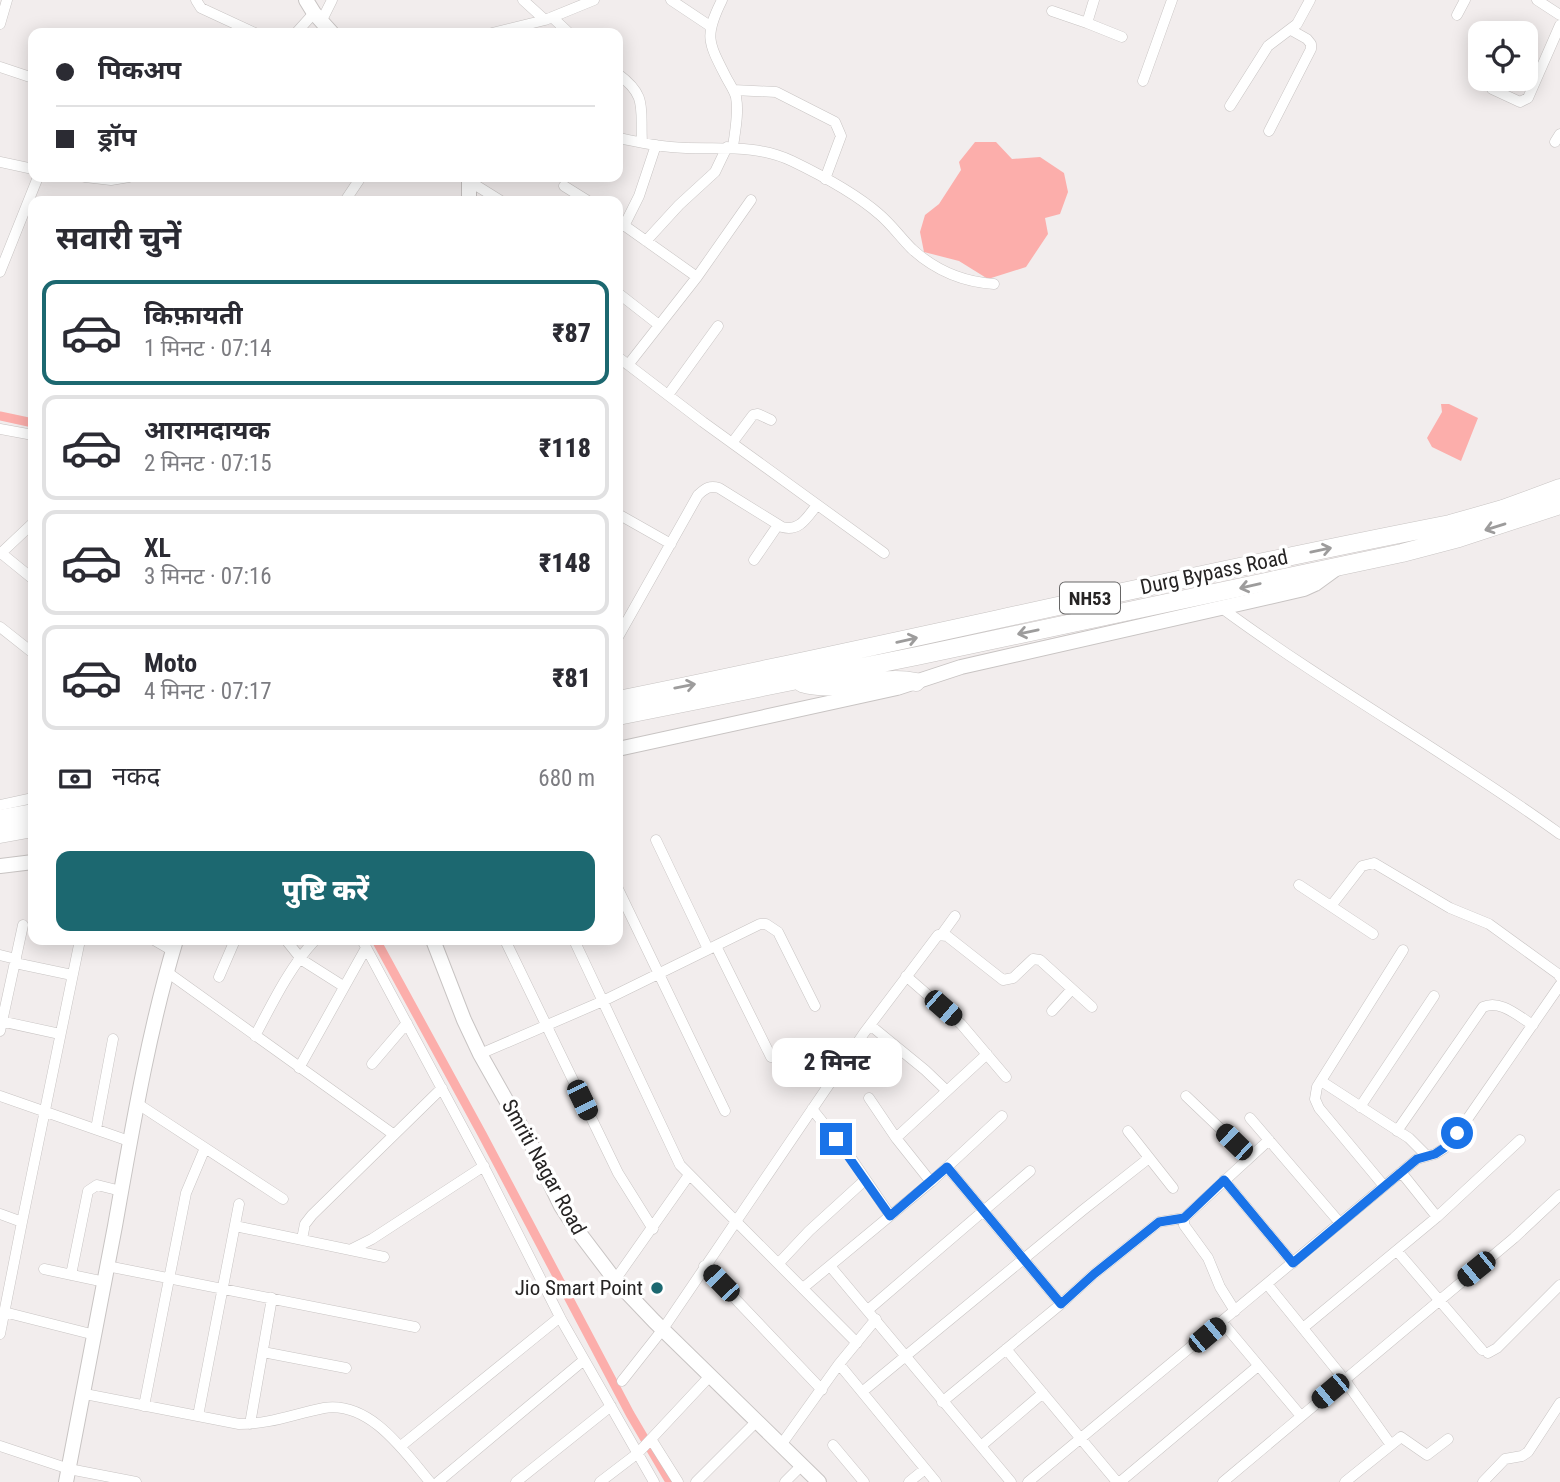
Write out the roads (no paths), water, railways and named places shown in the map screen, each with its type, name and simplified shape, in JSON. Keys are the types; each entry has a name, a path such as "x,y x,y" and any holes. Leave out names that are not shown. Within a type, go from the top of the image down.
{"highway":[{"name":"Durg Bypass Road","path":"623,699 841,655 1116,592 1450,524 1503,509 1560,488"},
{"name":"Durg Bypass Road","path":"623,715 1220,593 1342,564 1402,553 1459,538 1560,505"},
{"path":"794,681 833,687 886,679 916,682"},
{"path":"0,819 28,814"},
{"path":"0,834 28,829"}],"street":[{"path":"0,24 7,0"},
{"path":"196,0 201,8 244,28"},
{"path":"306,0 327,28"},
{"path":"303,28 318,18 332,0"},
{"path":"523,0 562,28"},
{"path":"512,28 549,19 594,0"},
{"path":"671,0 710,26"},
{"path":"646,241 679,205 711,177 730,147 737,111 733,90 712,50 709,37 710,26 722,0"},
{"path":"1087,23 1094,0"},
{"path":"1143,80 1171,0"},
{"path":"1230,106 1268,46 1301,20 1310,0"},
{"path":"1457,15 1465,0"},
{"path":"1537,0 1560,15"},
{"path":"1052,11 1122,37"},
{"path":"1538,76 1560,25"},
{"path":"1269,131 1311,49 1307,38 1291,30"},
{"path":"0,66 28,76"},
{"path":"623,77 638,92 642,142"},
{"path":"733,90 776,92 835,122 841,136 825,179"},
{"path":"1496,91 1520,102 1528,99 1531,91"},
{"path":"623,139 671,147 730,147 769,153 789,160 866,203 881,215 915,252 934,264 958,278 975,283 994,284"},
{"path":"623,220 639,196 656,145"},
{"path":"0,162 28,168"},
{"path":"473,182 493,196"},
{"path":"565,186 580,196"},
{"path":"628,365 697,277 751,200"},
{"path":"0,272 28,202"},
{"path":"623,224 697,277"},
{"path":"623,297 659,325"},
{"path":"668,395 718,326"},
{"path":"623,361 884,553"},
{"path":"732,443 753,415 758,414 772,420"},
{"path":"0,429 28,434"},
{"path":"623,627 698,495 712,486 789,529 796,528 817,505"},
{"path":"623,517 671,544"},
{"path":"754,561 778,525"},
{"path":"28,528 1,553 28,575"},
{"path":"623,748 897,688 961,667 1304,589 1342,564"},
{"path":"1223,609 1560,834"},
{"path":"623,614 628,617"},
{"path":"0,626 28,649"},
{"path":"0,805 28,799"},
{"path":"656,840 771,1057"},
{"path":"0,866 28,863"},
{"path":"1331,906 1362,866 1374,863 1450,908 1489,924 1560,977"},
{"path":"1298,885 1373,934"},
{"path":"623,900 725,1111"},
{"path":"622,1381 663,1329 870,1026 934,939 942,934 955,916"},
{"path":"481,1054 603,1001 760,924 778,932 815,1006"},
{"path":"23,925 1,1025 60,1034"},
{"path":"942,934 1003,980 1013,978 1033,959 1047,965 1092,1007"},
{"path":"0,1334 3,1300 46,1112 79,945"},
{"path":"67,1475 85,1394 129,1141 174,945"},
{"path":"219,977 233,945"},
{"path":"290,945 299,958 343,986"},
{"path":"255,1036 282,984 311,945"},
{"path":"299,1068 364,945"},
{"path":"365,945 484,1166 560,1317 654,1482"},
{"name":"Smriti Nagar Road","path":"435,945 464,1020 561,1206 615,1280 819,1482"},
{"path":"507,945 618,1173 653,1229"},
{"path":"576,945 675,1155 689,1175 737,1220 857,1343"},
{"path":"1384,1186 1319,1108 1315,1099 1321,1081 1403,950"},
{"path":"0,955 72,975"},
{"path":"166,972 393,1135"},
{"path":"906,976 961,1024 1006,1077"},
{"path":"1028,1482 1417,1159 1435,1154 1444,1148 1560,985"},
{"path":"1052,1011 1072,989"},
{"path":"1360,1107 1434,996"},
{"path":"1397,1131 1483,1007 1490,1004 1500,1006 1532,1025"},
{"path":"372,1064 407,1023"},
{"path":"870,1026 947,1091"},
{"path":"96,1129 113,1039"},
{"path":"896,1138 987,1054"},
{"path":"1321,1081 1420,1147 1426,1155"},
{"path":"302,1239 305,1224 312,1214 442,1088"},
{"path":"0,1096 129,1141"},
{"path":"1186,1096 1250,1157"},
{"path":"869,1098 931,1182"},
{"path":"138,1104 284,1199"},
{"path":"812,1109 849,1155 890,1216"},
{"path":"803,1288 931,1182 1002,1116"},
{"path":"1250,1118 1340,1223"},
{"path":"1128,1131 1173,1188"},
{"path":"942,1402 1159,1222 1184,1218 1269,1140"},
{"path":"1303,1328 1437,1217 1520,1140"},
{"path":"144,1405 186,1193 205,1148"},
{"path":"862,1392 1149,1158"},
{"path":"352,1249 372,1239 484,1166"},
{"path":"947,1167 1061,1304"},
{"path":"868,1310 1030,1171"},
{"path":"1401,1172 1437,1217"},
{"path":"615,1280 689,1175"},
{"path":"779,1263 809,1231 865,1180"},
{"path":"1224,1180 1293,1263"},
{"path":"71,1275 88,1191 97,1185 121,1191"},
{"path":"1223,1482 1514,1238 1560,1195"},
{"path":"198,1416 225,1288 239,1204"},
{"path":"0,1214 22,1222"},
{"path":"1184,1218 1184,1225 1208,1258 1220,1287 1235,1311"},
{"path":"235,1226 384,1257"},
{"path":"1397,1251 1485,1352 1497,1348 1560,1285"},
{"path":"107,1266 415,1327"},
{"path":"704,1266 822,1390"},
{"path":"830,1266 1011,1482"},
{"path":"44,1269 105,1282"},
{"path":"1267,1284 1344,1379 1391,1445"},
{"path":"250,1424 272,1298"},
{"path":"4,1312 95,1335"},
{"path":"401,1446 560,1317"},
{"path":"781,1446 839,1364 876,1319"},
{"path":"1222,1322 1300,1416"},
{"path":"1006,1349 1118,1482 1258,1366"},
{"path":"263,1352 346,1368"},
{"path":"438,1482 584,1360"},
{"path":"839,1364 936,1482"},
{"path":"600,1482 638,1453 710,1376"},
{"path":"981,1447 1043,1393"},
{"path":"85,1394 250,1424 287,1419 324,1408 345,1407 361,1414 401,1446 430,1482"},
{"path":"1483,1482 1499,1462 1528,1452 1560,1402"},
{"path":"516,1482 611,1406"},
{"path":"696,1482 757,1421"},
{"path":"1346,1482 1404,1437 1426,1455 1448,1439"},
{"path":"651,1439 678,1482"},
{"path":"833,1445 864,1482"},
{"path":"0,1446 67,1475 136,1482"},
{"path":"785,1482 801,1466"},
{"path":"909,1482 925,1469"}],"waterway":[{"path":"0,416 28,422"},
{"path":"379,945 630,1414 670,1482"}],"place":[{"name":"Jio Smart Point","path":"657,1288"}]}
